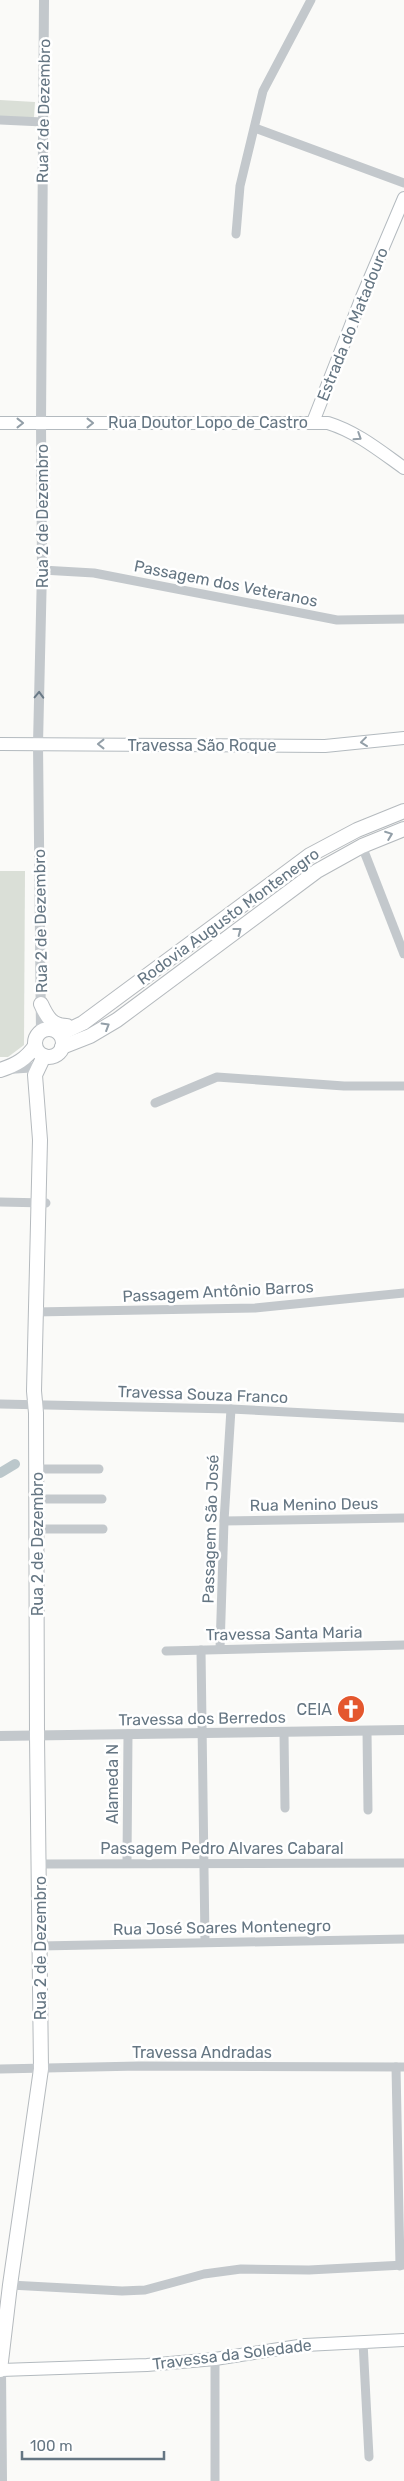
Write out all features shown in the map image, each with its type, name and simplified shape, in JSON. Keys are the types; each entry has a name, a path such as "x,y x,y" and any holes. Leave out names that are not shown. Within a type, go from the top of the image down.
{"main road":[{"name":"Estrada do Matadouro","path":"313,422 362,296 404,198"},
{"name":"Rua Doutor Lopo de Castro","path":"0,423 313,422 344,428 404,468"},
{"name":"Travessa São Roque","path":"0,744 325,746 404,738"},
{"name":"Rodovia Augusto Montenegro","path":"61,1041 310,855 330,842 404,811"},
{"name":"Rodovia Augusto Montenegro","path":"61,1041 90,1036 116,1020 317,871 362,846 404,829"},
{"path":"41,1004 48,1018 55,1025 68,1026 83,1023"},
{"path":"0,1070 21,1061 29,1055 39,1056 55,1056 61,1041 54,1030 40,1032 36,1038 39,1056"},
{"name":"Rua 2 de Dezembro","path":"1,2370 10,2286 41,2069 37,1736 37,1407 42,1203 35,1075 39,1056"},
{"name":"Travessa da Soledade","path":"1,2370 147,2365 215,2359 305,2345 404,2340"}],"street":[{"name":"Rua 2 de Dezembro","path":"40,1032 38,744 42,570 41,423 44,0"},
{"path":"236,234 240,186 263,91 311,0"},
{"path":"0,120 43,122"},
{"path":"255,128 404,183"},
{"name":"Passagem dos Veteranos","path":"42,570 94,573 338,620 404,619"},
{"path":"362,846 404,954"},
{"path":"0,1070 39,1056"},
{"path":"155,1103 217,1077 344,1086 404,1086"},
{"path":"0,1202 42,1203"},
{"name":"Passagem Antônio Barros","path":"38,1313 255,1308 404,1293"},
{"name":"Travessa Souza Franco","path":"0,1404 37,1407 230,1409 404,1418"},
{"name":"Passagem São José","path":"220,1649 230,1409"},
{"path":"37,1469 98,1469"},
{"path":"37,1499 102,1499"},
{"name":"Rua Menino Deus","path":"224,1521 404,1518"},
{"path":"37,1529 102,1529"},
{"name":"Travessa Santa Maria","path":"166,1651 404,1645"},
{"path":"201,1650 205,1942"},
{"name":"Travessa dos Berredos","path":"0,1736 404,1730"},
{"path":"367,1731 368,1810"},
{"path":"284,1733 285,1808"},
{"name":"Alameda N","path":"127,1863 128,1734"},
{"name":"Passagem Pedro Alvares Cabaral","path":"39,1864 404,1862"},
{"name":"Rua José Soares Montenegro","path":"40,1946 404,1939"},
{"name":"Travessa Andradas","path":"0,2069 139,2066 400,2067"},
{"path":"10,2286 122,2291 144,2290 204,2274 240,2269 308,2270 402,2266 400,2067"},
{"path":"363,2342 369,2457"},
{"path":"215,2359 215,2481"},
{"name":"Rua 2 de Dezembro","path":"1,2370 2,2481"}],"shaded area":[{"path":"0,100 35,102 34,117 0,117"},
{"path":"0,871 25,871 24,1045 8,1057 0,1057"}],"waterway":[{"path":"0,1473 15,1464"}],"place":[{"name":"CEIA","path":"351,1709"}]}
